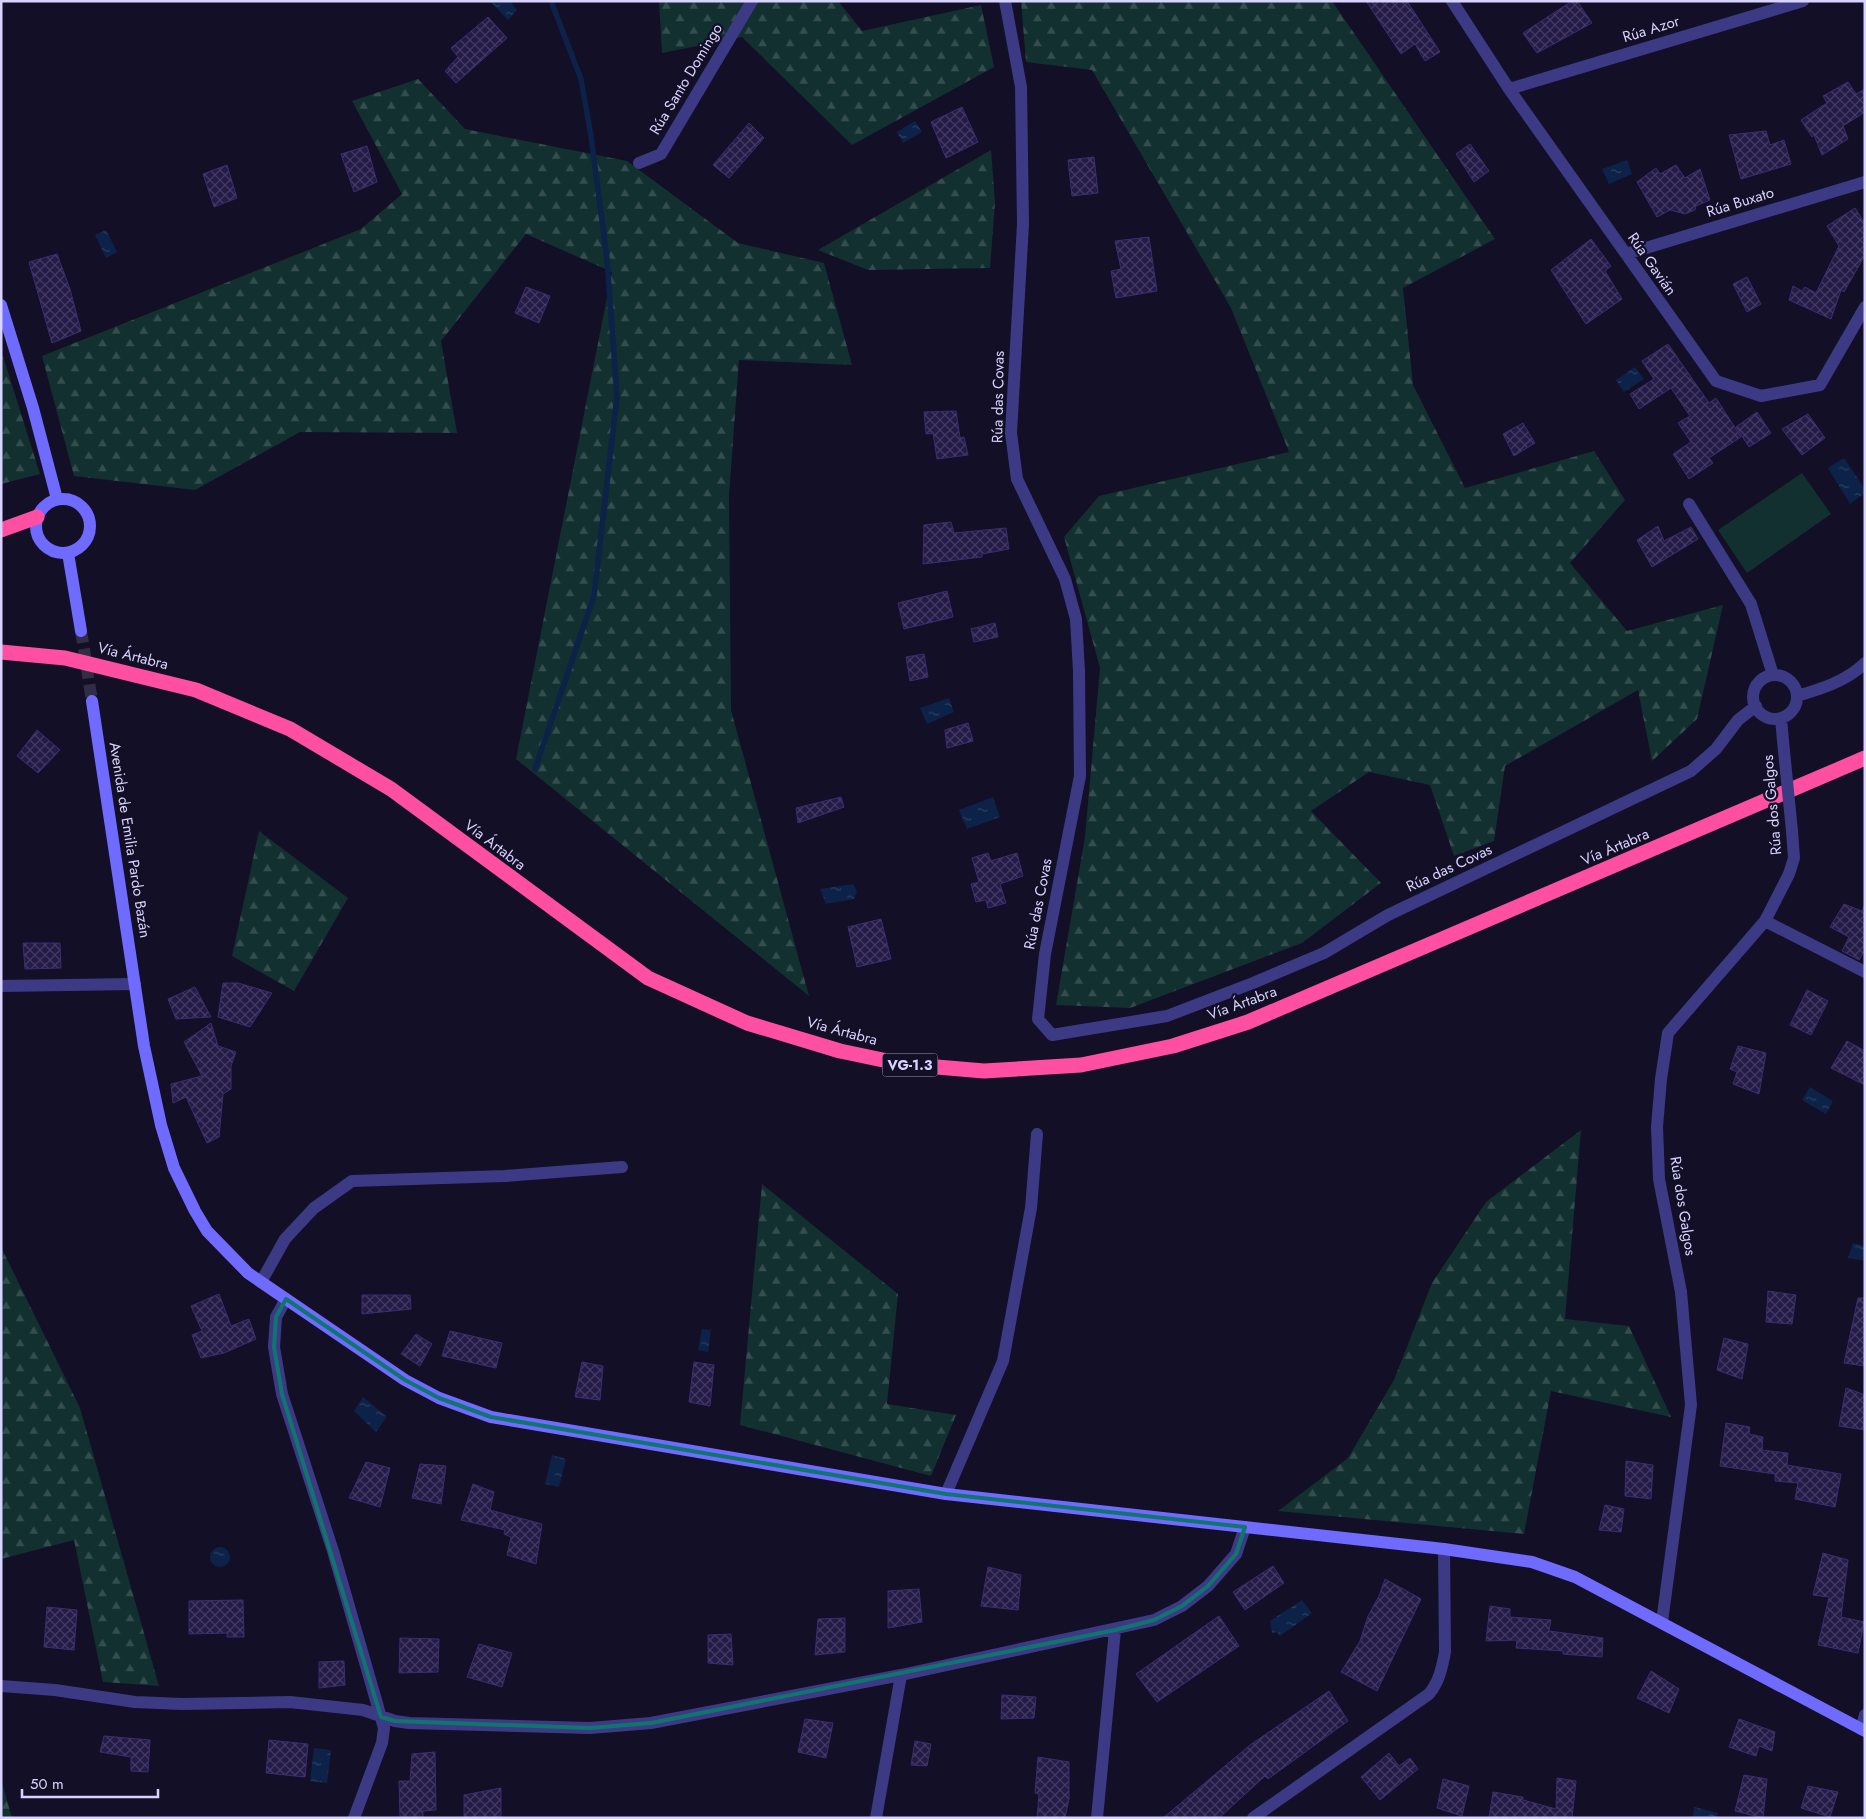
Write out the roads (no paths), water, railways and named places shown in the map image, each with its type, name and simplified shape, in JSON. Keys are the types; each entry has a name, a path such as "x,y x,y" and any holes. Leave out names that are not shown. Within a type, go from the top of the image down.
{"highway":[{"path":"1,530 37,517"},
{"name":"Vía Ártabra","path":"1,652 65,658 196,690 290,729 392,789 648,978 747,1023 840,1051 902,1064 984,1071 1081,1065 1173,1046 1248,1022 1865,758"}],"street":[{"name":"Rúa Santo Domingo","path":"639,163 661,154 752,1"},
{"name":"Rúa das Covas","path":"1004,1 1021,87 1023,224 1011,433 1017,480 1065,579 1076,619 1079,671 1080,776 1045,954 1038,1019 1052,1035 1167,1016 1253,984 1324,953 1388,914 1691,771 1716,749 1738,720 1756,706"},
{"name":"Rúa Gavián","path":"1452,1 1509,89 1716,381 1761,396 1820,385 1865,307"},
{"name":"Rúa Azor","path":"1509,89 1803,1"},
{"name":"Rúa Buxato","path":"1626,254 1865,182"},
{"path":"1,305 33,408 57,500"},
{"path":"57,500 74,501 87,513 90,521 88,538 76,550 68,553 49,550 42,544 36,526 37,517 42,509 57,500"},
{"path":"1689,504 1751,604 1773,675"},
{"path":"68,553 80,631"},
{"path":"1797,696 1821,690 1854,674 1865,663"},
{"path":"1773,675 1781,675 1790,680 1795,686 1797,696 1793,709 1781,718 1768,717 1761,714 1753,699 1756,686 1766,676 1773,675"},
{"name":"Avenida de Emilia Pardo Bazán","path":"92,701 144,1046 159,1116 174,1168 207,1231 248,1273 404,1380 439,1398 491,1417 946,1494 1444,1548 1532,1562 1576,1577 1863,1730"},
{"name":"Rúa dos Galgos","path":"1662,1622 1691,1405 1681,1292 1659,1179 1657,1127 1661,1079 1668,1033 1765,921 1789,874 1794,858 1781,718"},
{"path":"1765,921 1865,972"},
{"path":"1,986 135,984"},
{"path":"946,1494 1004,1361 1030,1208 1037,1134"},
{"path":"261,1282 285,1239 314,1208 352,1181 505,1176 622,1167"},
{"path":"286,1299 276,1317 274,1347 282,1394 333,1551 384,1728 382,1743 354,1818"},
{"path":"1,1686 55,1690 135,1702 182,1704 290,1702 363,1710 382,1717 409,1723 590,1728 642,1724 900,1675 1115,1630 1154,1620 1182,1606 1208,1586 1236,1554 1245,1527"},
{"path":"1253,1818 1429,1694 1434,1688 1446,1652 1444,1548"},
{"path":"1098,1818 1115,1630"},
{"path":"876,1818 900,1675"},
{"path":"1863,1730 1865,1715"}],"water":[{"path":"490,1 510,1 517,10 508,20"},
{"path":"915,121 922,132 903,143 897,132"},
{"path":"1627,160 1632,174 1609,184 1602,169"},
{"path":"106,230 117,252 106,258 95,235"},
{"path":"1635,367 1644,379 1624,392 1616,380"},
{"path":"1844,458 1865,489 1865,493 1850,504 1828,468"},
{"path":"949,698 954,712 927,724 920,708"},
{"path":"993,797 1000,817 967,829 959,810"},
{"path":"853,884 857,891 854,899 826,904 820,889"},
{"path":"1810,1087 1833,1101 1826,1114 1802,1100"},
{"path":"1853,1243 1865,1246 1865,1261 1848,1258"},
{"path":"702,1329 711,1330 708,1352 698,1350"},
{"path":"363,1397 387,1417 376,1432 354,1411"},
{"path":"552,1455 566,1459 559,1487 545,1484"},
{"path":"220,1547 227,1550 230,1557 227,1564 220,1567 213,1564 210,1557 213,1550"},
{"path":"1302,1600 1312,1613 1280,1636 1277,1632 1272,1633 1270,1621"},
{"path":"314,1748 331,1750 327,1783 310,1781"},
{"path":"1694,1807 1718,1813 1716,1818 1693,1817"}],"waterway":[{"path":"535,769 594,596 617,396 607,259 591,136 581,79 551,1"}],"tunnel":[{"path":"81,631 92,701"}]}
